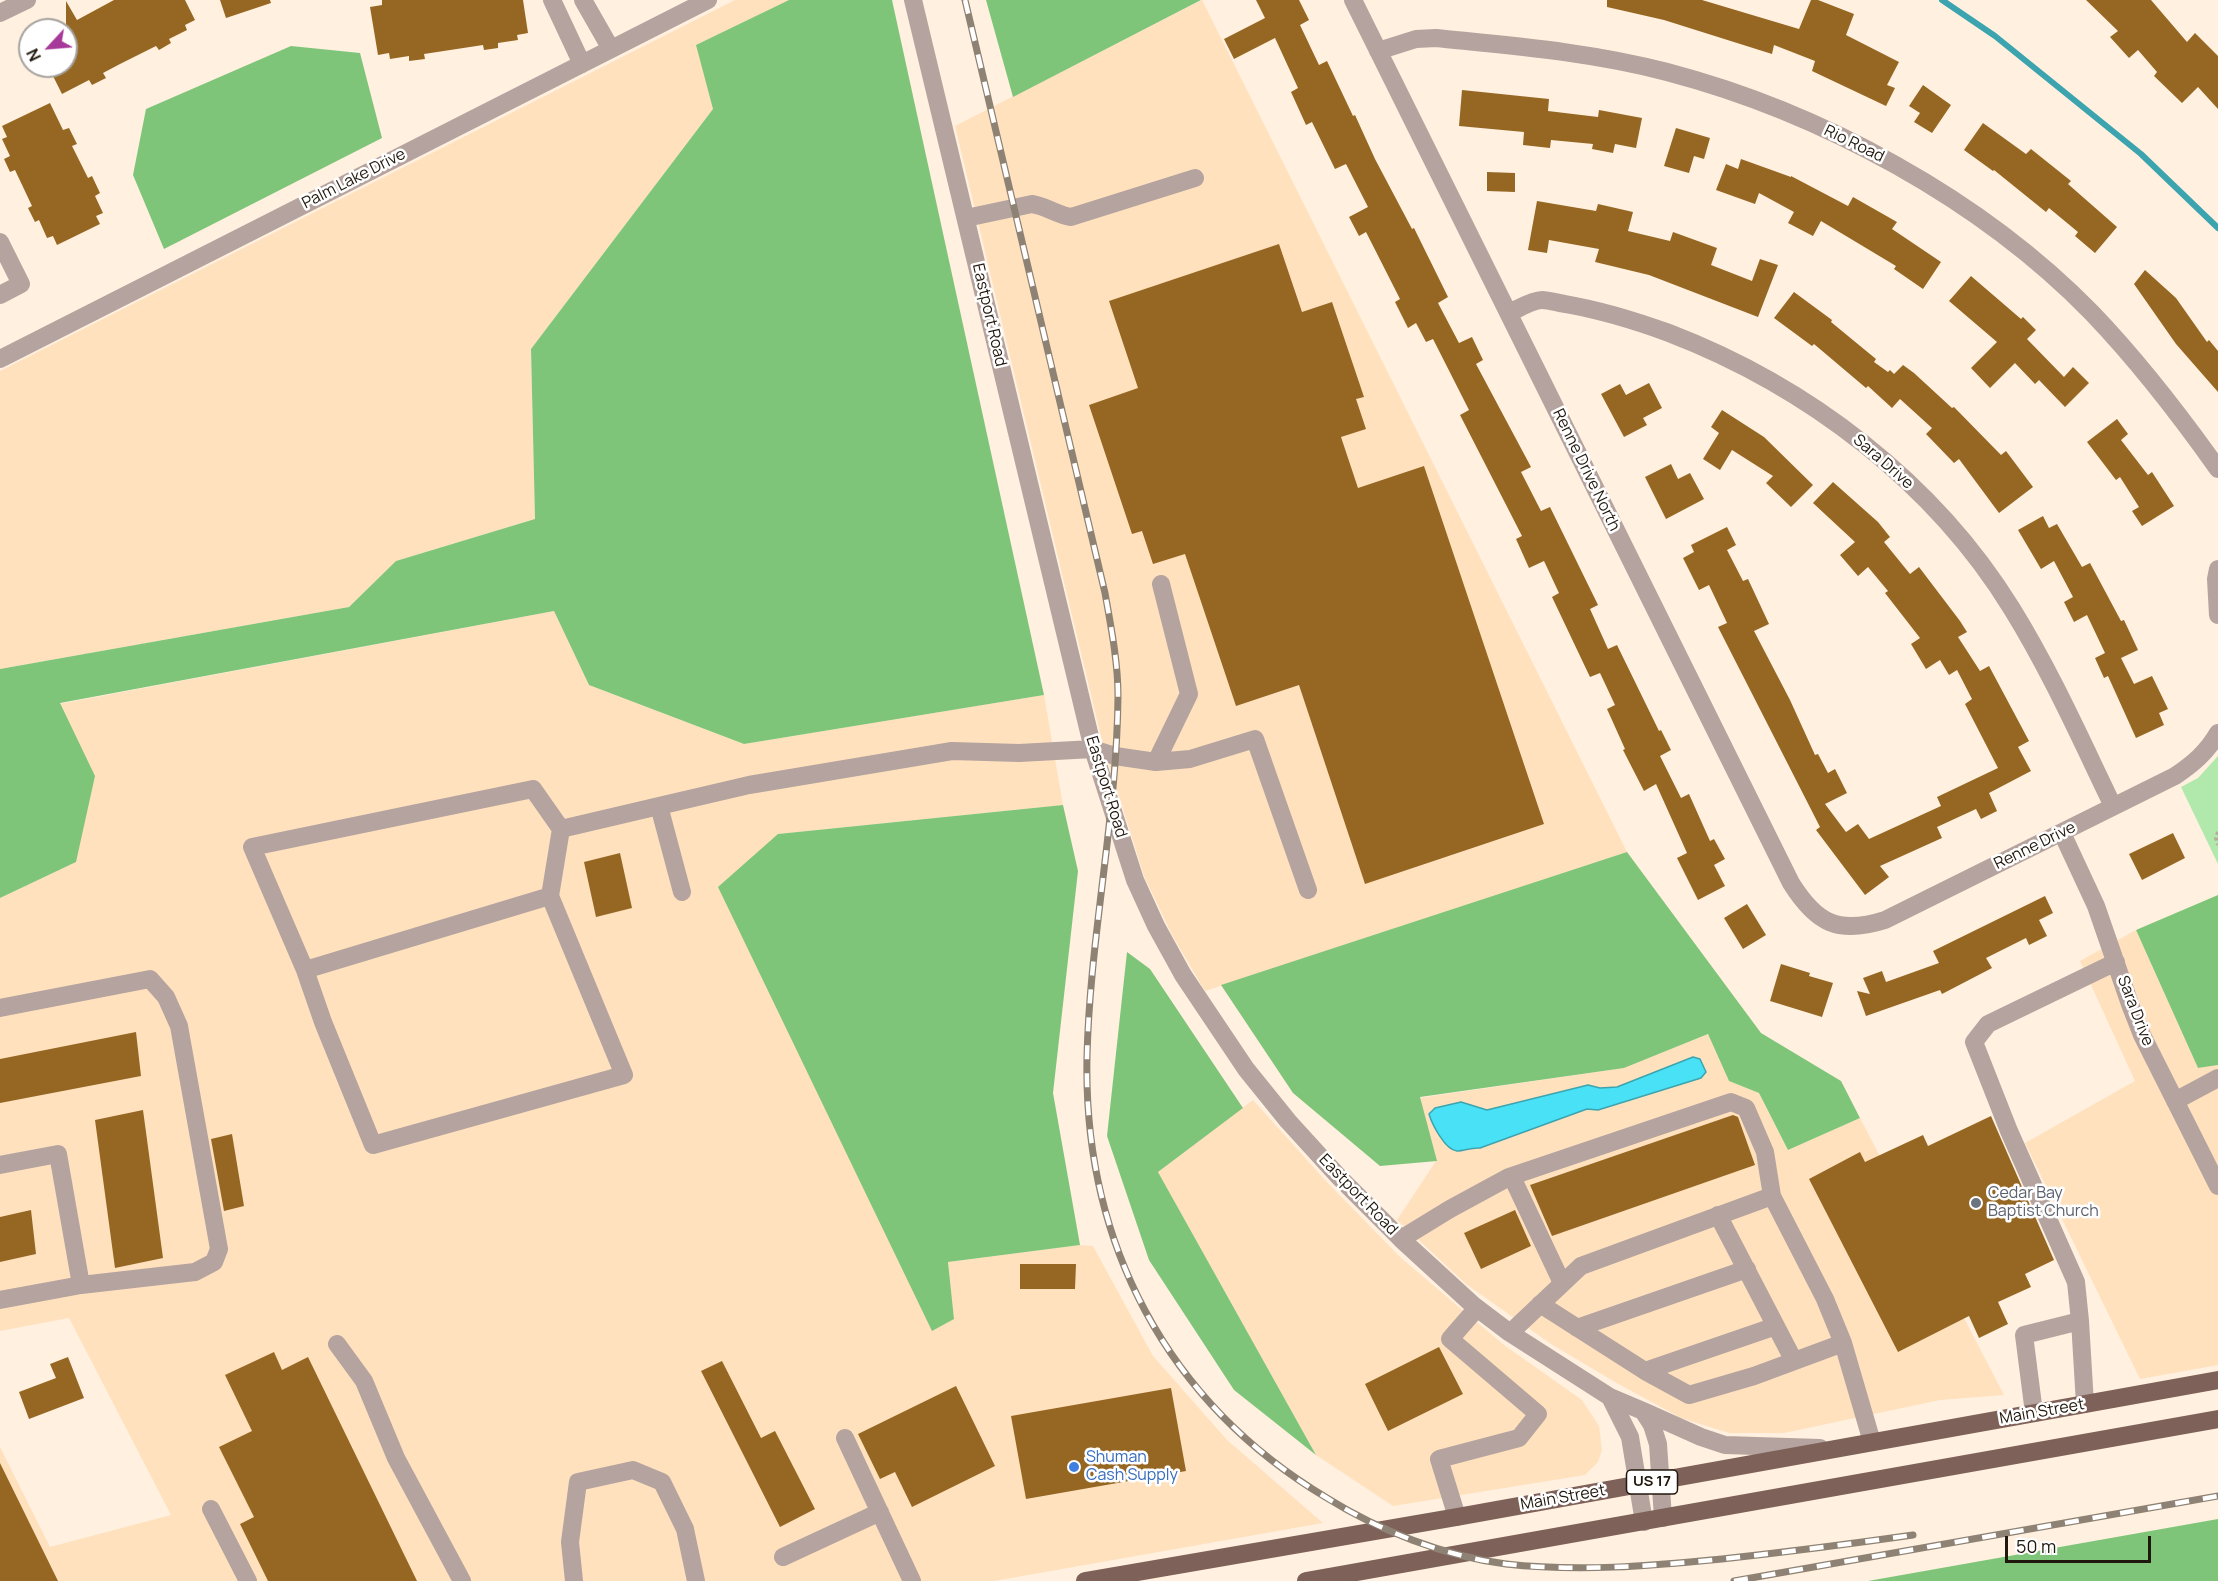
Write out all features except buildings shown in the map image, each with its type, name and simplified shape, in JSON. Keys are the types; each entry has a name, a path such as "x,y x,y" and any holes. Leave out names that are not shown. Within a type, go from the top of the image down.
{"main road":[{"name":"Main Street","path":"1085,1581 1119,1578 2218,1380"},
{"name":"US 17","path":"1306,1581 2218,1419"}],"street":[{"path":"0,13 27,0"},
{"path":"552,0 582,64"},
{"name":"Palm Lake Drive","path":"0,359 708,0"},
{"name":"Eastport Road","path":"913,0 1093,750 1135,880 1156,926 1183,975 1246,1069 1288,1121 1339,1177 1401,1239 1477,1308 1510,1333 1610,1397 1701,1437 1725,1445 1837,1448"},
{"name":"Renne Drive North","path":"1353,0 1791,884 1804,903 1819,917 1836,924"},
{"path":"585,2 611,49"},
{"name":"Rio Road","path":"1378,51 1416,39 1436,38 1559,50 1666,72 1743,95 1788,112 1850,141 1904,169 1990,226 2055,279 2090,311 2131,355 2172,404 2218,469"},
{"path":"966,218 1032,204 1062,216 1071,217 1195,178"},
{"path":"0,242 21,284 0,294"},
{"name":"Sara Drive","path":"1509,313 1541,300 1578,306 1646,325 1700,345 1757,373 1805,401 1859,440 1904,478 1946,522 1979,562 2011,607 2042,659 2114,806"},
{"path":"2218,569 2216,579 2218,615"},
{"path":"1156,762 1189,694 1161,584"},
{"name":"Renne Drive","path":"1836,924 1867,926 1885,920 2062,833 2175,776 2206,752 2218,733"},
{"path":"561,829 749,785 952,751 1019,753 1093,750 1156,762 1190,759 1256,739 1308,890"},
{"path":"533,789 561,829 550,896 624,1075 373,1145 322,1022 305,970 252,847 533,789"},
{"path":"660,806 682,892"},
{"name":"Sara Drive","path":"2062,833 2096,906 2142,1035 2218,1186"},
{"path":"305,970 550,896"},
{"path":"2085,1404 2076,1282 2009,1131 1974,1042 1988,1023 2116,962"},
{"path":"0,1008 150,979 166,996 179,1026 219,1249 214,1262 195,1272 81,1285 0,1300"},
{"path":"2175,1101 2218,1078"},
{"path":"1401,1239 1450,1209 1512,1176 1731,1102 1746,1108 1765,1152 1772,1196 1825,1299 1843,1343 1872,1442"},
{"path":"0,1165 58,1154 81,1285"},
{"path":"1512,1176 1562,1283"},
{"path":"1510,1333 1581,1266 1772,1196"},
{"path":"1718,1215 1794,1361"},
{"path":"1577,1328 1747,1269"},
{"path":"1540,1304 1645,1371 1689,1395 1754,1376 1843,1343"},
{"path":"1456,1517 1439,1459 1519,1438 1538,1414 1450,1339 1477,1308"},
{"path":"2034,1413 2024,1335 2080,1321"},
{"path":"1645,1371 1776,1326"},
{"path":"337,1344 364,1381 396,1458 462,1581"},
{"path":"1610,1397 1630,1437 1644,1522"},
{"path":"1643,1411 1652,1425 1658,1444 1663,1518"},
{"path":"845,1438 912,1581"},
{"path":"574,1581 570,1542 578,1482 633,1470 662,1482 685,1529 696,1581"},
{"path":"211,1509 248,1581"},
{"path":"783,1557 880,1512"}],"path":[{"path":"2218,832 2216,838 2218,845"}],"shaded area":[{"path":"735,0 789,0 697,45 713,109 531,349 535,519 396,561 349,607 0,669 0,371"},
{"path":"1202,0 1627,852 1205,991 1172,935 1144,876 1103,745 955,126"},
{"path":"554,611 589,685 744,744 1044,695 1063,805 778,834 954,1319 948,1262 1080,1245 1093,1246 1153,1356 1227,1440 1323,1523 994,1581 0,1581 0,1447 50,1547 171,1515 69,1318 0,1331 0,898 76,862 59,704"},
{"path":"2136,930 2198,1068 2218,1065 2218,1365 2140,1379 2025,1143 2135,1081 2080,961"},
{"path":"1708,1034 1729,1081 1759,1093 1788,1150 1860,1118 2004,1395 1940,1400 1784,1433 1729,1433 1681,1418 1551,1344 1466,1284 1397,1220 1436,1161 1419,1098 1624,1068"},
{"path":"1253,1100 1324,1179 1401,1258 1504,1345 1582,1400 1599,1426 1602,1450 1598,1462 1585,1475 1393,1506 1316,1455 1158,1172"}],"green space":[{"path":"789,0 892,0 1044,695 744,744 589,685 554,611 60,703 95,776 76,862 0,898 0,669 349,607 396,561 535,519 531,349 713,109 696,45"},
{"path":"986,0 1201,0 1013,97"},
{"path":"291,46 360,53 382,138 164,249 133,175 146,109"},
{"path":"2218,756 2218,864 2181,787 2198,778"},
{"path":"1063,805 1078,871 1053,1093 1080,1245 948,1262 954,1319 932,1331 718,887 778,834"},
{"path":"1627,852 1761,1033 1841,1081 1860,1118 1788,1150 1759,1093 1729,1081 1708,1034 1624,1068 1420,1097 1437,1161 1380,1166 1293,1093 1221,985"},
{"path":"2218,895 2218,1065 2198,1068 2136,930"},
{"path":"1127,952 1150,969 1243,1108 1158,1172 1316,1455 1234,1390 1149,1260 1107,1136"},
{"path":"2218,1519 2218,1581 1868,1581"}],"water":[{"path":"1693,1057 1700,1059 1706,1072 1701,1078 1598,1110 1587,1109 1480,1148 1452,1150 1440,1136 1429,1114 1435,1108 1461,1102 1487,1110 1588,1085 1600,1088 1617,1087"}],"waterway":[{"path":"1942,0 1995,36 2141,154 2218,228"}],"railway":[{"path":"965,0 1105,593 1114,644 1118,683 1117,741 1089,1011 1087,1056 1090,1124 1100,1190 1119,1252 1145,1311 1179,1365 1221,1415 1270,1459 1347,1510 1413,1540 1459,1555 1506,1564 1560,1568 1614,1567 1722,1559 1913,1535"},
{"path":"1734,1581 2218,1496"}],"place":[{"name":"Cedar Bay Baptist Church","path":"1976,1203"},
{"name":"Shuman Cash Supply","path":"1074,1467"}]}
